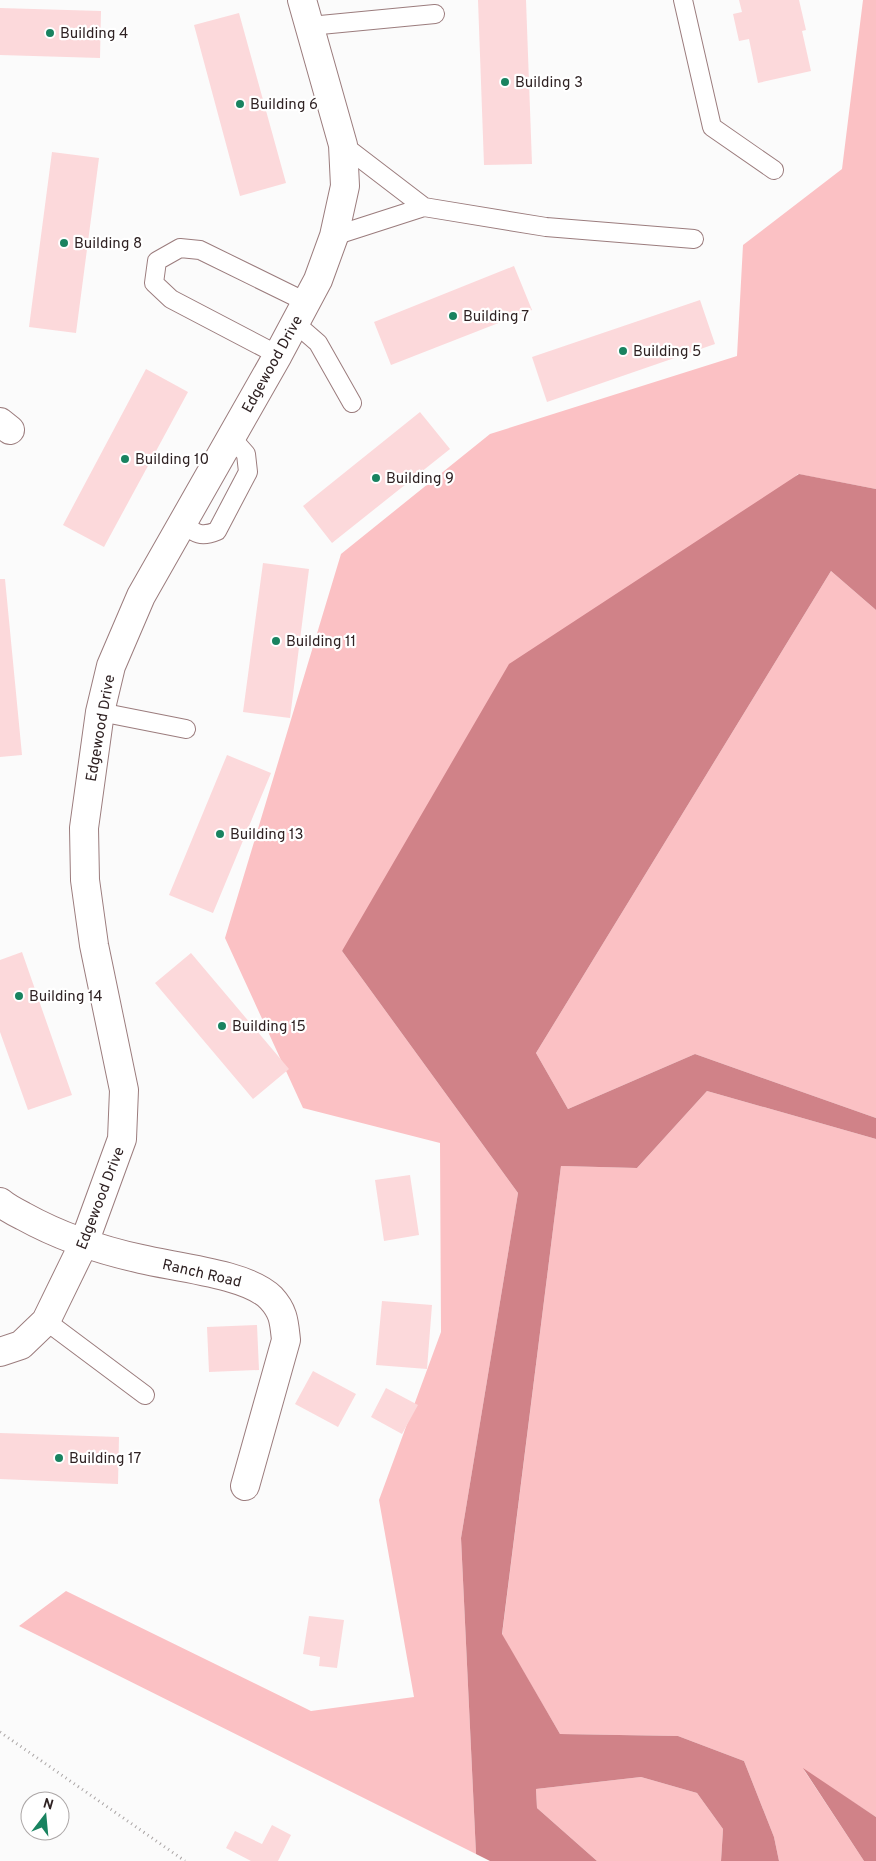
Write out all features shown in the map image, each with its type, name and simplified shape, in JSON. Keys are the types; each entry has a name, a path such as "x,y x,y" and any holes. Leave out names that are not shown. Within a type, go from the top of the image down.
{"street":[{"name":"Edgewood Drive","path":"0,1352 21,1344 46,1321 84,1243 122,1139 124,1090 94,945 85,880 84,828 100,712 111,666 140,596 278,355 318,280 334,236 345,186 343,145 302,0"},
{"name":"Ranch Road","path":"0,1202 35,1223 84,1243 140,1259 208,1272 248,1283 270,1297 284,1315 286,1340 245,1486"}],"lane":[{"path":"683,0 712,127 774,170"},
{"path":"310,26 435,14"},
{"path":"343,145 424,207"},
{"path":"334,236 424,207 546,226 694,239"},
{"path":"278,355 171,300 154,283 157,261 180,248 200,250 301,312 352,403"},
{"path":"100,712 186,729"},
{"path":"46,1321 145,1395"}],"path":[{"path":"0,1732 185,1861"}],"shaded area":[{"path":"863,0 876,0 876,489 798,474 342,951 518,1193 461,1538 476,1854 19,1626 66,1591 311,1711 414,1697 379,1500 441,1332 440,1143 303,1108 225,938 341,554 490,434 737,356 743,245 842,169"},
{"path":"799,474 876,489 876,610 831,571 536,1053 568,1109 695,1054 876,1118 876,1139 707,1091 637,1168 561,1166 502,1634 560,1734 678,1736 744,1761 774,1837 779,1861 721,1861 723,1829 697,1793 641,1777 536,1789 537,1808 597,1861 490,1861 476,1854 461,1538 518,1193 342,951 509,664"},
{"path":"831,571 876,610 876,1118 695,1054 568,1109 536,1053"},
{"path":"707,1091 876,1139 876,1817 804,1770 864,1861 779,1861 774,1837 744,1761 678,1736 560,1734 502,1635 561,1166 637,1168"},
{"path":"803,1768 876,1817 876,1861 864,1861"},
{"path":"641,1777 697,1793 723,1829 721,1861 597,1861 537,1808 536,1789"}],"building":[{"name":"Building 3","path":"478,0 526,0 532,164 484,165"},
{"path":"739,0 799,0 806,30 802,31 811,71 758,83 749,39 739,41 733,14 742,12"},
{"name":"Building 4","path":"0,8 101,11 100,58 0,55"},
{"name":"Building 6","path":"239,13 286,183 240,196 194,25"},
{"name":"Building 8","path":"52,152 99,158 76,333 29,327"},
{"name":"Building 7","path":"514,266 532,310 391,365 374,322"},
{"name":"Building 5","path":"700,300 715,344 547,402 532,357"},
{"name":"Building 10","path":"146,369 188,392 104,547 63,525"},
{"name":"Building 9","path":"420,412 450,449 332,543 303,506"},
{"name":"Building 11","path":"263,563 309,569 290,718 243,712"},
{"path":"0,579 5,579 22,755 0,757"},
{"name":"Building 13","path":"227,755 271,773 213,913 169,895"},
{"name":"Building 14","path":"22,952 72,1095 28,1110 0,1032 0,960"},
{"name":"Building 15","path":"191,953 289,1069 253,1099 155,983"},
{"path":"410,1175 419,1235 384,1241 375,1180"},
{"path":"382,1301 432,1305 427,1369 376,1365"},
{"path":"257,1325 259,1370 209,1372 207,1327"},
{"path":"313,1371 356,1394 338,1427 295,1404"},
{"path":"386,1388 418,1405 402,1434 371,1417"},
{"name":"Building 17","path":"0,1433 119,1437 118,1484 0,1479"},
{"path":"309,1616 344,1620 337,1668 319,1666 320,1657 303,1654"},
{"path":"272,1825 291,1835 278,1861 251,1861 226,1848 235,1831 262,1844"}],"place":[{"name":"Building 4","path":"50,33"},
{"name":"Building 3","path":"505,82"},
{"name":"Building 6","path":"240,104"},
{"name":"Building 8","path":"64,243"},
{"name":"Building 7","path":"453,316"},
{"name":"Building 5","path":"623,351"},
{"name":"Building 10","path":"125,459"},
{"name":"Building 9","path":"376,478"},
{"name":"Building 11","path":"276,641"},
{"name":"Building 13","path":"220,834"},
{"name":"Building 14","path":"19,996"},
{"name":"Building 15","path":"222,1026"},
{"name":"Building 17","path":"59,1458"}]}
